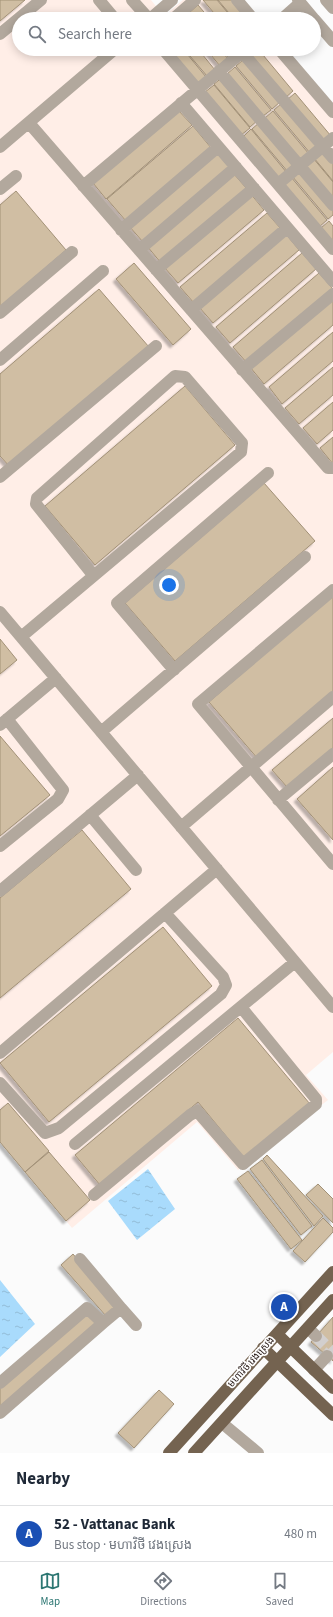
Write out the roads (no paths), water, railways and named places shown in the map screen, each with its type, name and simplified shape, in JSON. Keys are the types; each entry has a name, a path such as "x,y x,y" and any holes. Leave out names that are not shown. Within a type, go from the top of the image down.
{"main road":[{"name":"មហាវិថី វេងស្រេង","path":"169,1453 333,1272"},
{"name":"មហាវិថី វេងស្រេង","path":"194,1453 290,1347 312,1332 333,1300"},
{"path":"277,1334 333,1388"},
{"path":"263,1348 333,1415"}],"street":[{"path":"26,12 40,0"},
{"path":"99,0 109,12"},
{"path":"132,0 143,12"},
{"path":"157,12 172,0"},
{"path":"181,12 195,0"},
{"path":"237,0 247,12"},
{"path":"326,0 333,8"},
{"path":"289,12 299,2 308,12"},
{"path":"0,34 12,24"},
{"path":"321,27 333,41"},
{"path":"0,147 107,56"},
{"path":"169,56 333,249"},
{"path":"83,186 238,56"},
{"path":"248,56 333,158"},
{"path":"285,56 333,112"},
{"path":"219,71 333,205"},
{"path":"181,103 333,281"},
{"path":"29,123 328,468 333,468"},
{"path":"278,184 333,138"},
{"path":"121,230 218,147"},
{"path":"138,250 236,167"},
{"path":"0,189 16,176"},
{"path":"156,270 254,188"},
{"path":"191,310 287,228"},
{"path":"0,313 72,252"},
{"path":"0,360 103,271"},
{"path":"242,370 333,294"},
{"path":"1,475 156,346"},
{"path":"21,637 241,452 242,442 185,377 175,376 37,498 36,504 93,575"},
{"path":"174,670 117,603 268,473"},
{"path":"101,732 305,557"},
{"path":"333,590 198,704 333,864"},
{"path":"0,612 333,1007"},
{"path":"0,846 58,799 63,790 3,722 56,678"},
{"path":"181,827 333,697"},
{"path":"278,800 333,754"},
{"path":"0,891 138,775"},
{"path":"90,815 136,870"},
{"path":"0,1053 217,869"},
{"path":"0,1083 45,1133 51,1132 59,1128 221,994 226,985 223,977 166,913"},
{"path":"75,1144 295,962"},
{"path":"94,1194 190,1115 198,1111 243,1164 316,1104 316,1100 241,1007"},
{"path":"80,1259 136,1325"},
{"path":"0,1383 87,1308 103,1323"},
{"path":"0,1413 121,1308"},
{"path":"314,1370 327,1356"},
{"path":"222,1423 258,1453"}],"water":[{"path":"148,1169 175,1209 137,1240 108,1201"},
{"path":"0,1280 35,1324 0,1357"}],"tunnel":[{"path":"316,1336 331,1351 327,1356"}],"place":[{"name":"52 - Vattanac Bank","path":"284,1307"}]}
